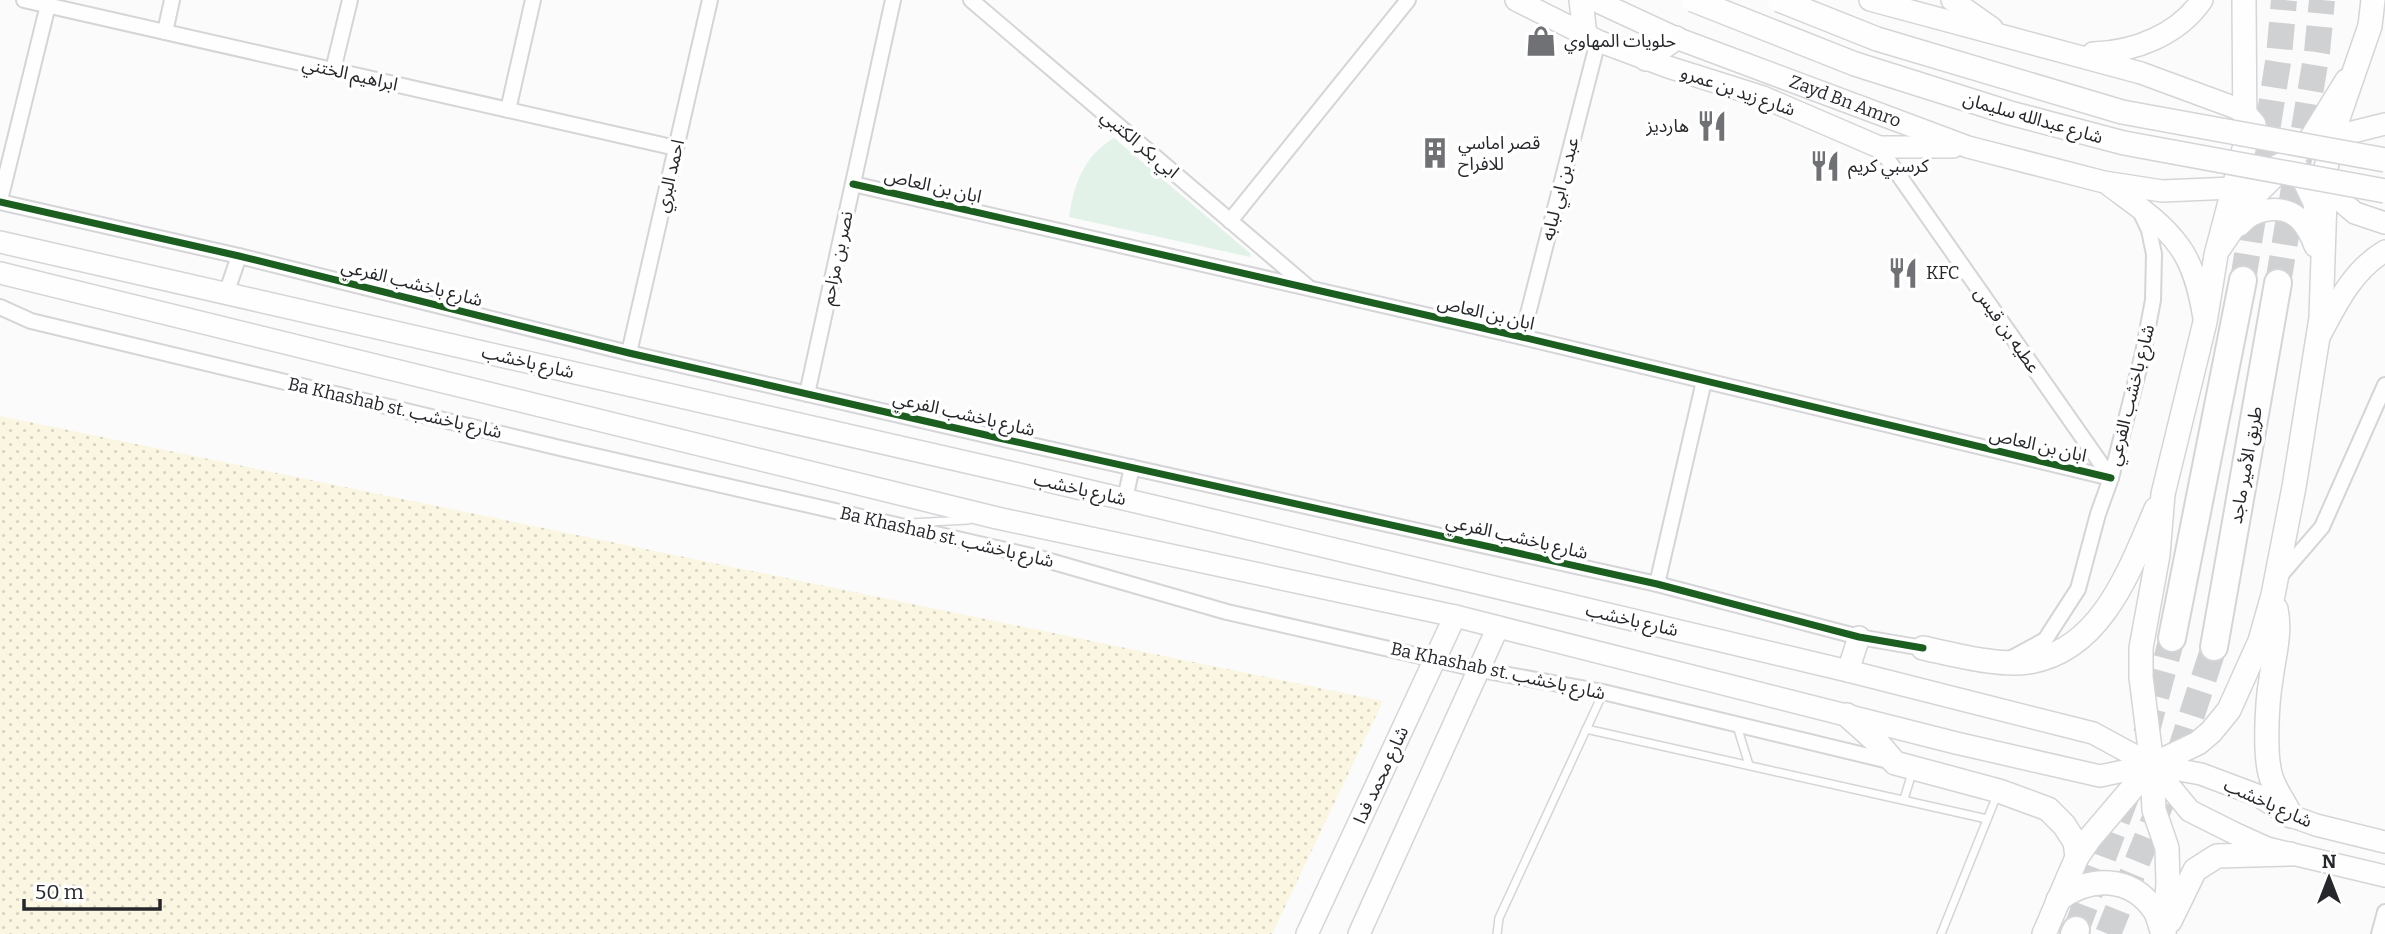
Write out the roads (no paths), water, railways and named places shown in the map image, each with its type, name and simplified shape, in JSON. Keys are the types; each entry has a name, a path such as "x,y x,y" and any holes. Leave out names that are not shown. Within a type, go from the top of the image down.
{"highway":[{"path":"2172,638 2243,280"},
{"name":"طريق الأمير ماجد","path":"2214,647 2278,283"}],"main road":[{"name":"شارع زيد بن عمرو","path":"1516,0 1592,38 1646,59 1763,97 1879,147 1968,147"},
{"path":"1581,0 1592,38"},
{"name":"Zayd Bn Amro","path":"1594,0 1676,38 1968,147 2104,182 2162,191 2233,188"},
{"name":"شارع عبدالله سليمان","path":"1693,0 1855,64 2010,113 2124,143 2385,191"},
{"name":"شارع عبدالله سليمان","path":"1780,0 1877,39 2122,112 2385,160"},
{"path":"1870,0 2152,76 2244,111 2277,149 2292,158 2314,203 2322,271"},
{"path":"1952,0 2002,36"},
{"path":"2073,54 2115,53 2157,39 2184,20 2202,0"},
{"path":"2164,934 2168,884 2167,848 2154,810 2152,765 2141,677 2141,648 2158,555 2163,494 2205,323 2216,255 2245,145 2244,0"},
{"path":"2044,934 2077,857 2090,838 2152,765 2198,743 2211,732 2229,710 2260,641 2274,588 2319,337 2326,167 2370,26 2373,0"},
{"path":"1646,59 1676,38"},
{"path":"2243,42 2259,116 2292,158 2325,190 2355,213 2385,223"},
{"path":"2216,255 2257,194 2304,148 2356,64"},
{"path":"2233,188 2333,138 2385,124"},
{"path":"2104,182 2152,218 2179,246 2199,293 2205,323"},
{"path":"2216,255 2245,219 2259,211 2282,210 2297,217 2312,237 2322,271"},
{"name":"شارع باخشب","path":"0,242 1125,499 1848,671 2093,733 2152,765 2201,774 2257,795 2291,816 2385,842"},
{"path":"2319,337 2347,285 2373,258 2385,251"},
{"name":"شارع باخشب","path":"0,273 997,518 1455,616 2099,776 2152,765"},
{"path":"1923,648 1991,661 2026,663 2065,651 2094,625 2123,585 2163,494"},
{"path":"2274,588 2278,621 2277,645 2270,681 2267,738 2270,776 2291,816"},
{"name":"شارع محمد فدا","path":"1307,934 1455,616"},
{"path":"1359,934 1481,670 1498,627"},
{"path":"1848,671 1858,636"},
{"path":"1847,715 1904,765 1999,790 2048,810 2064,825 2075,842 2077,857"},
{"name":"شارع باخشب","path":"2152,765 2190,811 2267,848 2385,876"},
{"path":"2164,934 2195,870 2217,856 2290,854"},
{"path":"2058,900 2073,888 2107,882 2119,884 2132,889 2156,912 2164,934"}],"street":[{"name":"ابراهيم الختني","path":"24,0 676,148"},
{"path":"165,32 172,0"},
{"path":"333,70 349,0"},
{"path":"508,110 533,0"},
{"name":"احمد البري","path":"629,353 710,0"},
{"name":"نصر بن مزاحم","path":"807,394 893,0"},
{"name":"ابي بكر الكتبي","path":"971,0 1310,288"},
{"path":"1230,221 1408,0"},
{"path":"0,201 48,5"},
{"name":"عبد بن ابي لبابه","path":"1522,337 1592,38"},
{"name":"عطيه بن قيس","path":"1879,147 2111,478"},
{"name":"ابان بن العاص","path":"853,184 1522,337 2111,478"},
{"name":"شارع باخشب الفرعي","path":"0,201 239,256 629,353 1657,584 1858,636 1923,648"},
{"name":"شارع باخشب الفرعي","path":"1991,661 2010,659 2045,640 2078,589 2098,514 2111,478 2143,353 2153,300 2154,254 2149,230 2138,207"},
{"path":"226,294 239,256"},
{"name":"Ba Khashab st. شارع باخشب","path":"0,307 31,321 547,445 1036,557 1227,612 1481,670 1603,692 1904,765"},
{"path":"1657,584 1704,381"},
{"path":"2274,588 2322,527 2385,385"},
{"path":"1125,499 1132,467"},
{"path":"2379,934 2385,912"}],"lane":[{"path":"895,524 997,518"},
{"path":"1497,934 1499,918 1603,692"},
{"path":"1737,724 1749,765"},
{"path":"1586,729 1987,818"},
{"path":"1904,765 1904,799"},
{"path":"1941,934 1999,790"}],"tunnel":[{"path":"2243,280 2279,56 2284,0"},
{"path":"2278,283 2317,52 2322,0"},
{"path":"2146,734 2172,638"},
{"path":"2108,934 2172,776 2214,647"},
{"path":"2076,930 2127,794"}],"place":[{"name":"حلويات المهاوي","path":"1541,41"},
{"name":"هارديز","path":"1712,126"},
{"name":"قصر اماسي للافراح","path":"1435,153"},
{"name":"كرسبي كريم","path":"1825,166"},
{"name":"KFC","path":"1903,273"}]}
